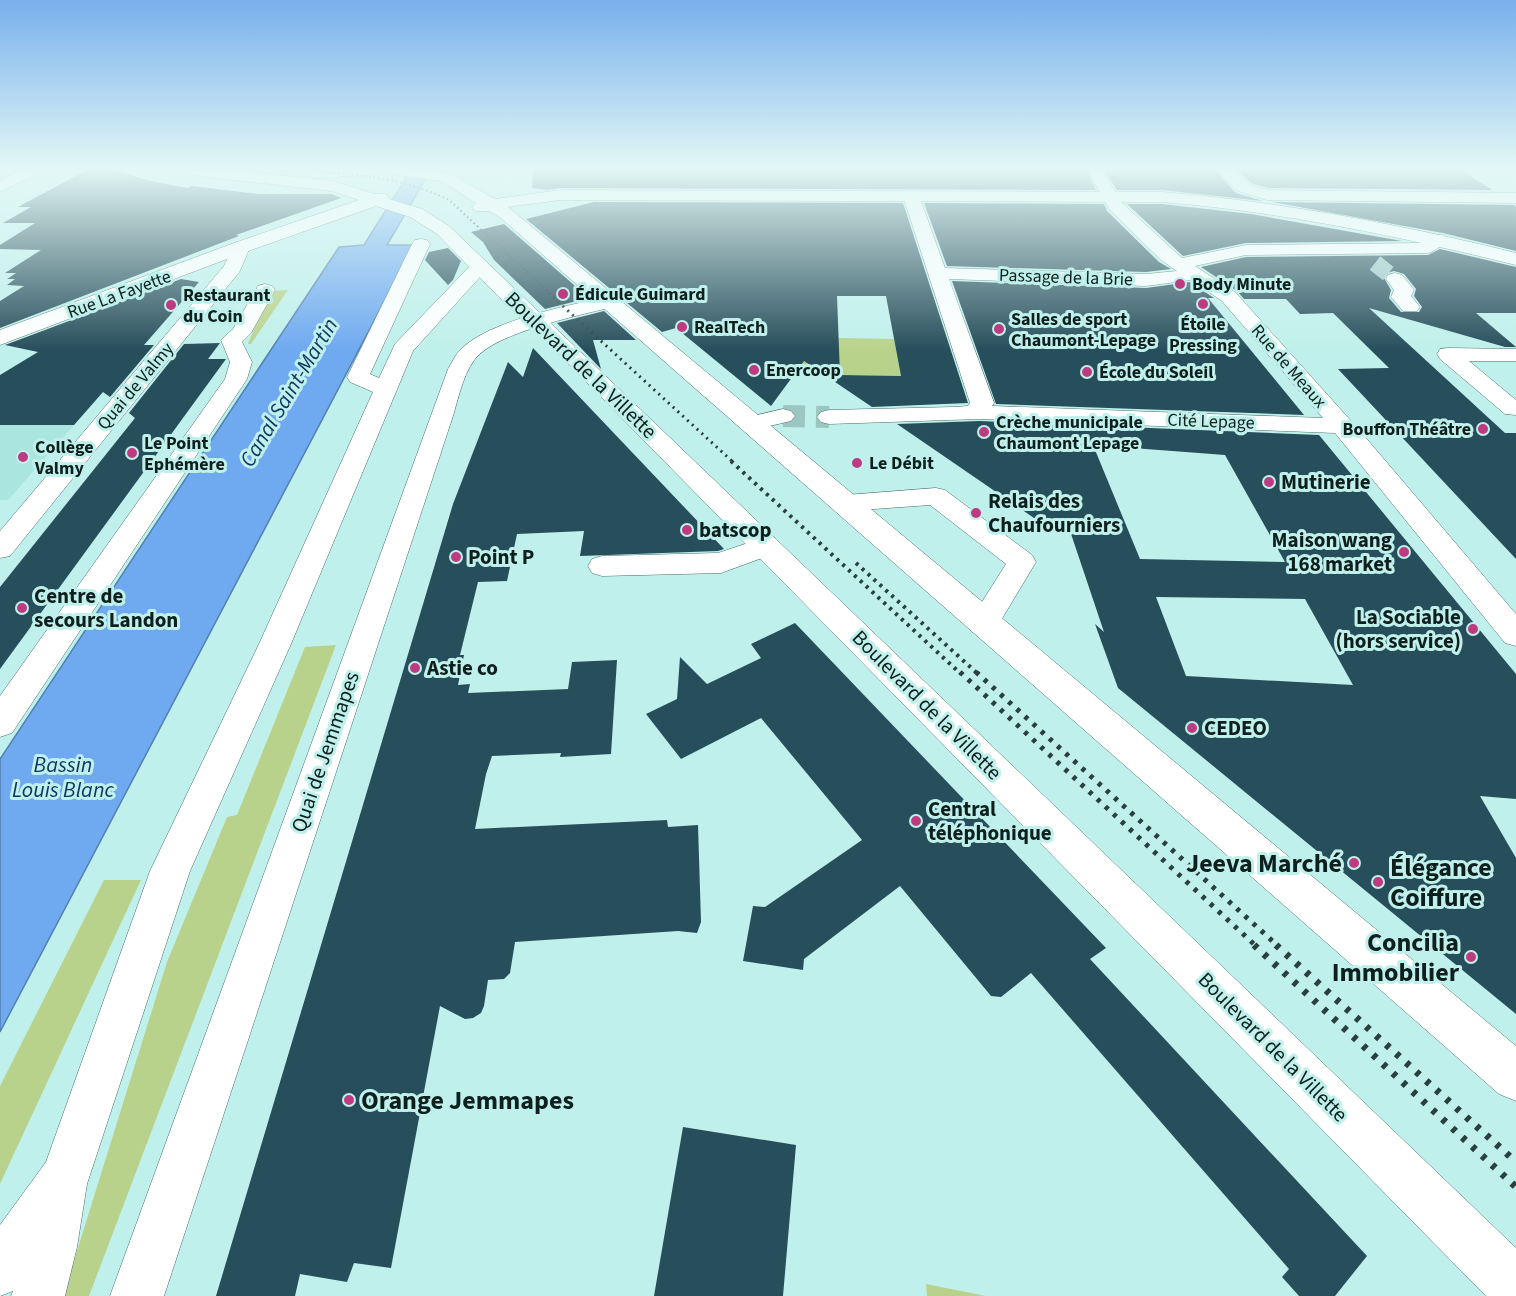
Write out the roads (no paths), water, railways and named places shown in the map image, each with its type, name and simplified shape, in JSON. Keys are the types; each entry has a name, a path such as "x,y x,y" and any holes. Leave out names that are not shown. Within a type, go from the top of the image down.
{"main road":[{"name":"Rue La Fayette","path":"0,338 288,230"},
{"name":"Boulevard de la Villette","path":"443,230 1516,1287"},
{"path":"526,230 609,302 768,419 846,503 984,624 1516,1077"},
{"path":"1392,230 1437,239 1516,259"}],"street":[{"path":"922,230 981,403 976,411"},
{"name":"Rue de Meaux","path":"1140,230 1167,256 1229,297 1342,426 1516,635"},
{"name":"Passage de la Brie","path":"936,273 1146,280 1246,250 1428,249 1437,239"},
{"path":"386,389 358,377 421,244"},
{"name":"Quai de Valmy","path":"0,549 234,267 241,247"},
{"path":"1358,249 1375,263"},
{"path":"38,1296 65,1177 170,871 275,644 403,349 480,267"},
{"path":"1395,279 1404,290 1402,300 1410,307"},
{"path":"0,723 236,379 248,358 231,340 242,333 265,290"},
{"name":"Quai de Jemmapes","path":"137,1296 437,428 466,356 488,340 537,321 609,302"},
{"path":"1514,402 1458,354 1516,355"},
{"name":"Cité Lepage","path":"830,417 976,411 992,414 1342,426"},
{"path":"846,503 936,496 1022,562 984,624"},
{"path":"602,566 721,563 766,546"},
{"path":"0,1270 65,1177"}],"water":[{"name":"Bassin Louis Blanc","path":"373,230 396,230 387,245 414,245 0,1032 0,759 339,247 364,245"}],"tunnel":[{"path":"1375,263 1395,279"},
{"path":"783,416 829,417"}],"railway":[{"path":"482,230 555,298"},
{"path":"553,297 733,462"},
{"path":"731,461 961,674"},
{"path":"856,563 978,674"},
{"path":"960,672 1256,946"},
{"path":"976,672 1278,946"},
{"path":"1254,945 1516,1187"},
{"path":"1276,945 1516,1162"}],"place":[{"name":"Body Minute","path":"1180,284"},
{"name":"Édicule Guimard","path":"563,294"},
{"name":"Étoile Pressing","path":"1203,304"},
{"name":"Restaurant du Coin","path":"171,305"},
{"name":"RealTech","path":"682,327"},
{"name":"Salles de sport Chaumont-Lepage","path":"999,329"},
{"name":"Enercoop","path":"754,370"},
{"name":"École du Soleil","path":"1087,372"},
{"name":"Bouffon Théâtre","path":"1483,429"},
{"name":"Crèche municipale Chaumont Lepage","path":"984,432"},
{"name":"Le Point Ephémère","path":"132,453"},
{"name":"Collège Valmy","path":"23,457"},
{"name":"Le Débit","path":"857,463"},
{"name":"Mutinerie","path":"1269,482"},
{"name":"Relais des Chaufourniers","path":"976,513"},
{"name":"batscop","path":"687,530"},
{"name":"Maison wang 168 market","path":"1404,552"},
{"name":"Point P","path":"456,557"},
{"name":"Centre de secours Landon","path":"22,608"},
{"name":"La Sociable (hors service)","path":"1473,629"},
{"name":"Astie co","path":"415,668"},
{"name":"CEDEO","path":"1192,728"},
{"name":"Central téléphonique","path":"916,821"},
{"name":"Jeeva Marché","path":"1354,863"},
{"name":"Élégance Coiffure","path":"1378,882"},
{"name":"Concilia Immobilier","path":"1471,957"},
{"name":"Orange Jemmapes","path":"349,1100"}],"water label":[{"name":"Canal Saint-Martin","path":"288,392"}]}
